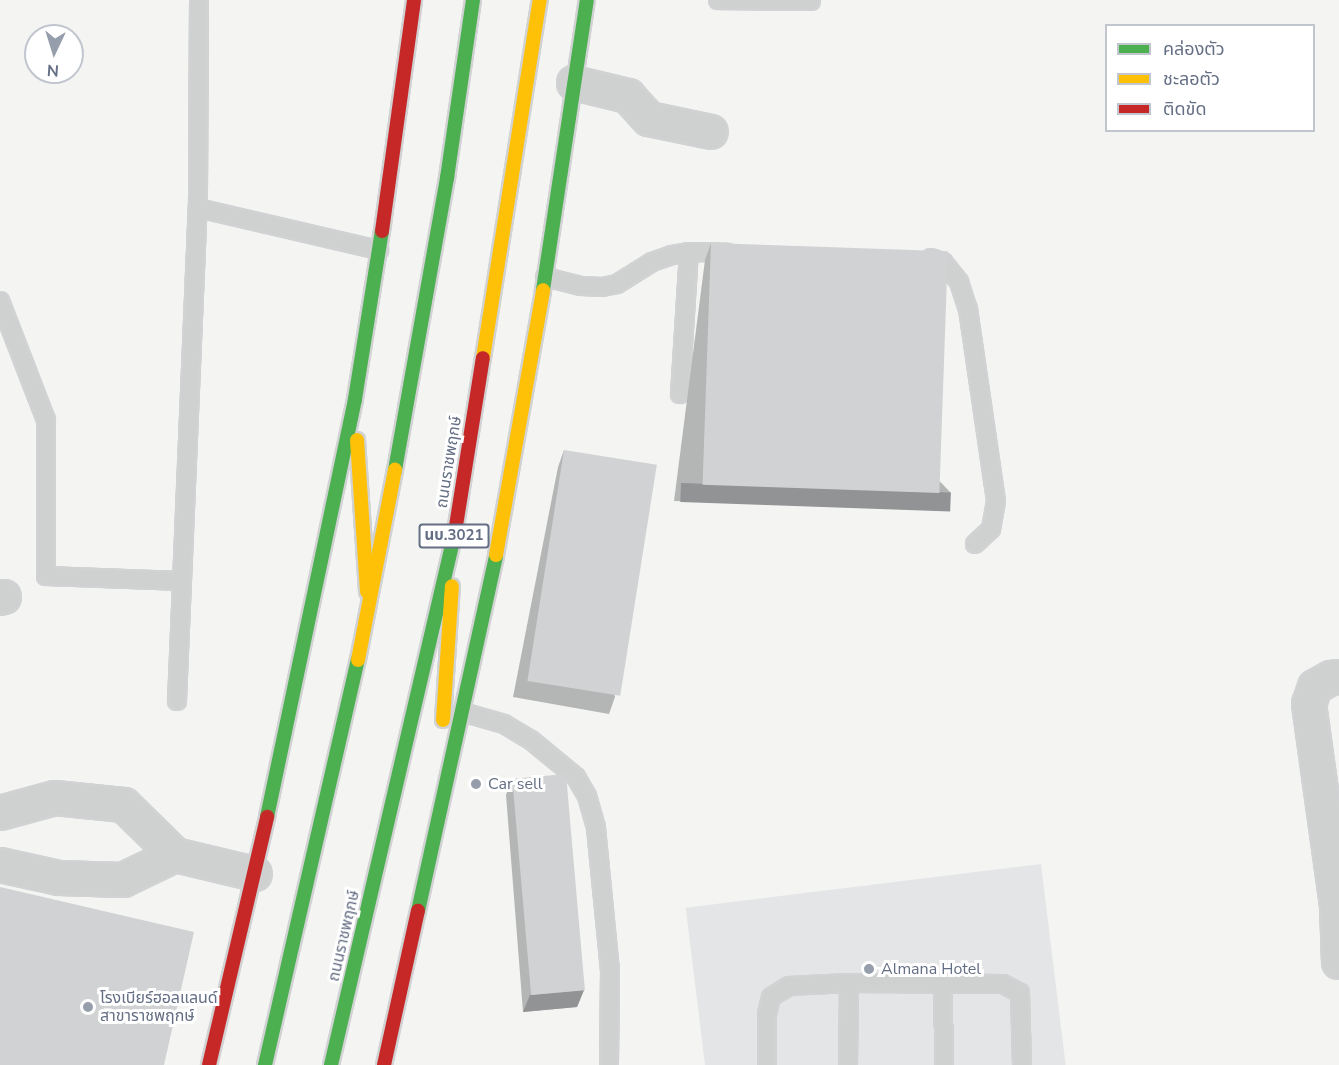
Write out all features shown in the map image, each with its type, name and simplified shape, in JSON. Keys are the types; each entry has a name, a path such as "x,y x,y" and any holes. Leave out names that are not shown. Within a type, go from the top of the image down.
{"main road":[{"path":"209,1065 255,874 355,399 379,250 414,0"},
{"path":"265,1065 368,618 447,178 473,0"},
{"name":"ถนนราชพฤกษ์","path":"331,1065 455,530 540,0"},
{"name":"นบ.3021","path":"384,1065 502,526 545,277 587,0"},
{"path":"355,399 368,618"},
{"path":"438,812 455,530"}],"street":[{"path":"574,83 628,96 649,119 711,132"},
{"path":"1339,677 1331,678 1315,687 1309,704 1338,906 1339,962"},
{"path":"0,813 55,798 124,805 175,855 255,874"},
{"path":"0,865 59,878 123,880 175,855"}],"lane":[{"path":"177,701 198,208 199,0"},
{"path":"718,0 811,1"},
{"path":"198,208 379,250"},
{"path":"680,394 689,252"},
{"path":"545,277 581,286 602,287 617,284 652,262 689,252 748,254"},
{"path":"915,257 943,262 959,282 968,309 996,501 991,529 975,544"},
{"path":"0,301 46,420 46,576 182,581"},
{"path":"462,712 504,724 531,740 576,777 587,796 596,828 610,970 609,1065"},
{"path":"848,1065 849,982"},
{"path":"767,1065 767,1014 771,997 789,986 849,982 1003,984 1020,993 1022,1065"},
{"path":"943,984 944,1065"}],"shaded area":[{"name":"Almana Hotel","path":"1041,864 1066,1065 705,1065 686,908"}],"building":[{"path":"711,243 948,251 939,493 703,485"},
{"path":"564,450 657,465 620,696 527,681"},
{"path":"566,774 585,990 531,995 512,779"},
{"name":"โรงเบียร์ฮอลแลนด์ สาขาราชพฤกษ์","path":"0,887 194,932 164,1065 0,1065"}],"traffic: fast":[{"path":"395,470 447,178 473,0"},
{"path":"543,290 587,0"},
{"path":"267,817 355,399 382,231"},
{"path":"331,1065 455,532"},
{"path":"418,911 496,555"},
{"path":"265,1065 358,660"}],"traffic: slow":[{"path":"483,358 540,0"},
{"path":"496,555 543,290"},
{"path":"357,440 367,592"},
{"path":"358,660 395,470"},
{"path":"443,720 452,586"}],"traffic: jam":[{"path":"382,231 414,0"},
{"path":"455,532 483,358"},
{"path":"209,1065 267,817"},
{"path":"384,1065 418,911"}],"place":[{"name":"Car sell","path":"476,784"},
{"name":"Almana Hotel","path":"869,969"},
{"name":"โรงเบียร์ฮอลแลนด์ สาขาราชพฤกษ์","path":"88,1007"}]}
